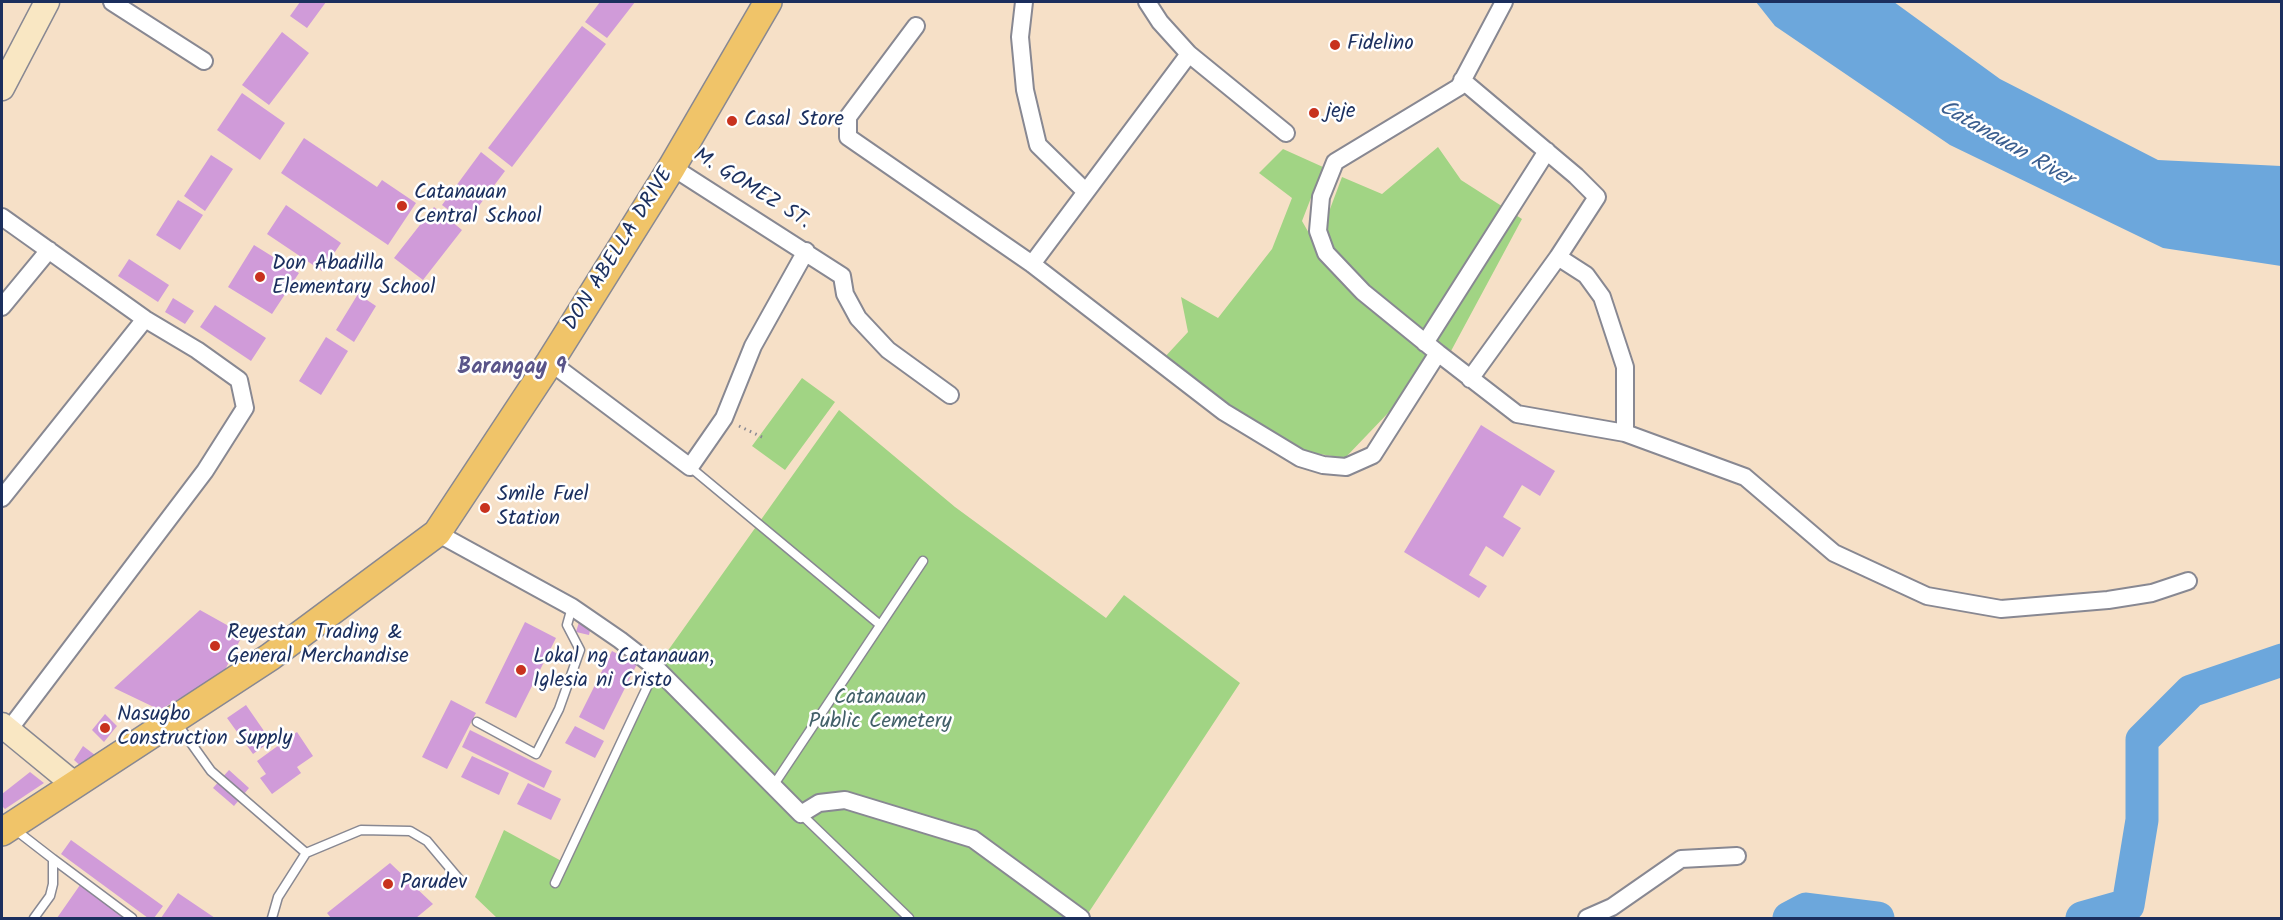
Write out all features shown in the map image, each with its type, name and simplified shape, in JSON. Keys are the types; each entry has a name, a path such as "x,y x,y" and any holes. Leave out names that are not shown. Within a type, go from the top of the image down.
{"main road":[{"name":"DON ABELLA DRIVE","path":"6,829 270,657 437,533 550,362 672,167 768,2"}],"street":[{"path":"2,87 47,2"},
{"path":"112,2 204,60"},
{"path":"1024,2 1020,37 1025,90 1038,145 1085,191"},
{"path":"1147,2 1160,22 1189,54 1286,134"},
{"path":"1504,2 1459,87 1335,162 1321,197 1318,231 1326,253 1363,292 1517,414 1625,433 1745,477 1834,553 1927,596 2001,609 2108,600 2152,593 2188,581"},
{"path":"916,26 848,117 848,137 1032,264 1224,412 1300,458 1323,465 1346,467 1373,455 1438,353"},
{"path":"1032,264 1189,54"},
{"path":"1462,80 1547,151 1597,198 1558,257 1470,379"},
{"path":"1425,343 1547,151"},
{"name":"M. GOMEZ ST.","path":"672,167 842,276 845,294 858,318 888,350 950,395"},
{"path":"2,217 146,319 197,350 239,380 245,408 205,471 5,728 75,785"},
{"path":"2,307 49,250"},
{"path":"550,362 690,468 724,418 753,346 806,251"},
{"path":"1558,257 1586,275 1602,297 1624,368 1625,433"},
{"path":"2,498 146,319"},
{"path":"437,533 572,607 656,668 801,814 819,803 845,800 973,839 1081,918"},
{"path":"1587,918 1612,907 1681,859 1737,856"}],"lane":[{"path":"690,468 879,624"},
{"path":"773,786 923,561"},
{"path":"477,722 536,754 559,709 580,650 567,625 572,607"},
{"path":"555,883 656,668"},
{"path":"174,719 211,771 306,853"},
{"path":"801,814 909,918"},
{"path":"6,829 52,859 132,918"},
{"path":"272,918 278,897 306,853 361,830 410,831 427,841 459,879"},
{"path":"34,918 50,896 53,884 52,859"}],"path":[{"path":"724,418 764,438"}],"green space":[{"path":"1438,147 1461,180 1522,219 1451,351 1326,253 1327,217 1342,177 1382,194"},
{"path":"1283,149 1323,167 1302,221 1330,270 1430,354 1390,411 1345,458 1300,451 1226,407 1163,359 1188,332 1181,297 1218,318 1272,249 1292,198 1259,173"},
{"path":"802,378 835,402 785,470 752,446"},
{"name":"Catanauan Public Cemetery","path":"839,410 955,507 1106,618 1124,595 1240,683 1085,918 497,918 475,897 504,830 567,864 652,673"}],"water":[{"name":"Catanauan River","path":"1756,2 1894,2 2000,79 2158,160 2281,166 2281,266 2163,248 1950,145 1775,26"}],"building":[{"path":"300,2 326,2 307,28 290,16"},
{"path":"600,2 635,2 607,38 585,22"},
{"path":"582,26 606,44 512,167 488,148"},
{"path":"282,32 309,53 269,105 242,85"},
{"path":"242,93 285,123 260,160 217,130"},
{"path":"304,138 377,187 382,180 416,203 388,245 281,173"},
{"path":"481,152 505,171 466,223 442,205"},
{"path":"211,155 233,169 205,211 184,196"},
{"path":"178,200 203,215 180,250 156,235"},
{"path":"286,205 341,243 322,271 267,234"},
{"path":"434,207 462,230 423,280 394,258"},
{"path":"254,245 299,273 272,314 228,287"},
{"path":"129,259 169,285 158,302 118,276"},
{"path":"358,294 376,306 354,342 336,330"},
{"path":"173,298 194,311 185,324 165,312"},
{"path":"215,305 266,338 251,361 200,327"},
{"path":"326,337 348,351 321,395 299,381"},
{"path":"1481,425 1555,471 1540,496 1522,485 1503,517 1521,528 1503,557 1486,546 1469,575 1487,586 1479,598 1404,552"},
{"name":"Reyestan Trading & General Merchandise","path":"200,610 243,634 224,672 160,710 114,688"},
{"name":"Lokal ng Catanauan, Iglesia ni Cristo","path":"525,622 556,638 516,718 485,703"},
{"path":"579,622 591,626 589,635 576,632"},
{"path":"612,651 637,664 604,730 579,717"},
{"path":"451,700 476,713 447,769 422,757"},
{"path":"246,705 271,741 253,754 227,718"},
{"name":"Nasugbo Construction Supply","path":"105,714 117,726 104,742 92,730"},
{"path":"575,726 604,741 595,758 565,743"},
{"path":"470,730 552,771 544,788 462,747"},
{"path":"297,732 313,756 297,767 301,773 272,794 260,778 266,774 257,761"},
{"path":"83,746 95,755 85,770 74,760"},
{"path":"472,756 509,773 499,795 461,777"},
{"path":"229,770 249,788 234,806 213,788"},
{"path":"30,772 44,783 5,809 2,806 2,794"},
{"path":"528,783 561,799 551,820 517,804"},
{"path":"71,840 163,906 154,918 148,918 61,854"},
{"name":"Parudev","path":"390,863 433,904 416,918 331,918 327,913"},
{"path":"80,885 127,918 57,918"},
{"path":"178,893 215,918 161,918"}],"waterway":[{"path":"2082,918 2128,905 2142,820 2142,740 2191,691 2282,660"},
{"path":"1789,918 1806,909 1878,918"}],"place":[{"name":"Fidelino","path":"1335,45"},
{"name":"jeje","path":"1314,113"},
{"name":"Casal Store","path":"732,121"},
{"name":"Catanauan Central School","path":"402,206"},
{"name":"Don Abadilla Elementary School","path":"260,277"},
{"name":"Smile Fuel Station","path":"485,508"},
{"name":"Reyestan Trading & General Merchandise","path":"215,646"},
{"name":"Lokal ng Catanauan, Iglesia ni Cristo","path":"521,670"},
{"name":"Nasugbo Construction Supply","path":"105,728"},
{"name":"Parudev","path":"388,884"}],"district":[{"name":"Barangay 9","path":"512,369"}]}
